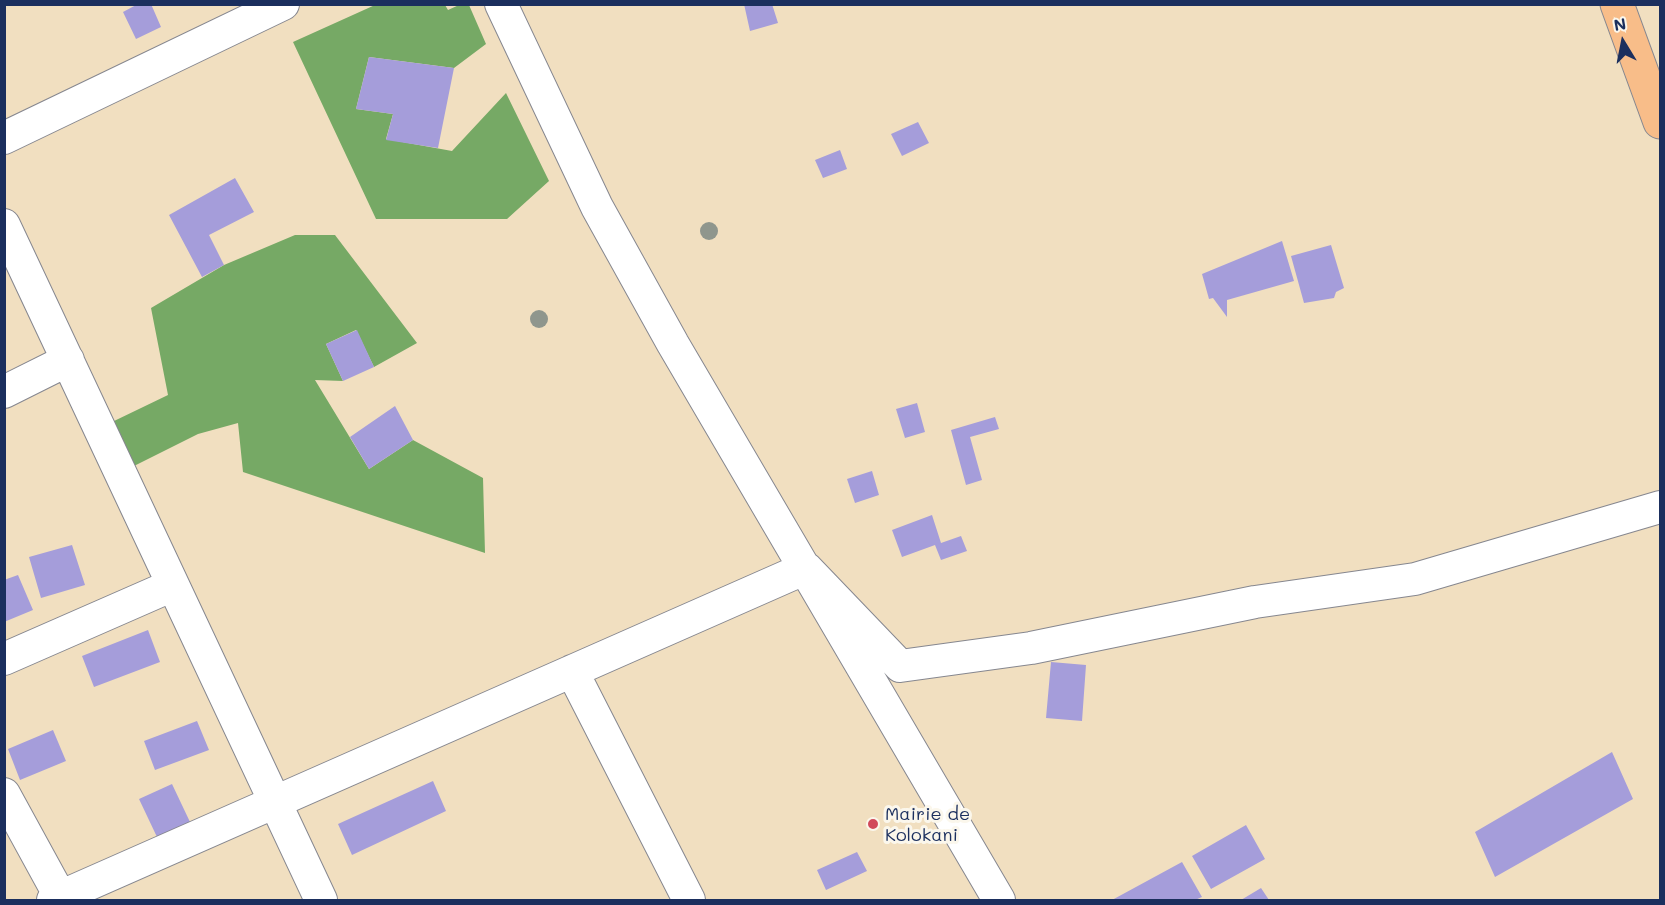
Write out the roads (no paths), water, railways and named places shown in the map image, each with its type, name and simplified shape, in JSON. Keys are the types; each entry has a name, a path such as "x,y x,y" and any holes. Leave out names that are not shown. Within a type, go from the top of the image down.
{"highway":[{"path":"1617,4 1660,122"}],"street":[{"path":"4,138 282,4"},
{"path":"501,4 597,207 674,344 999,900"},
{"path":"4,225 321,900"},
{"path":"4,392 68,360"},
{"path":"806,568 900,666 1031,648 1255,602 1416,579 1660,507"},
{"path":"4,794 58,899 806,568"},
{"path":"4,659 173,585"},
{"path":"572,671 689,900"}],"place":[{"name":"Mairie de Kolokani","path":"873,824"}]}
